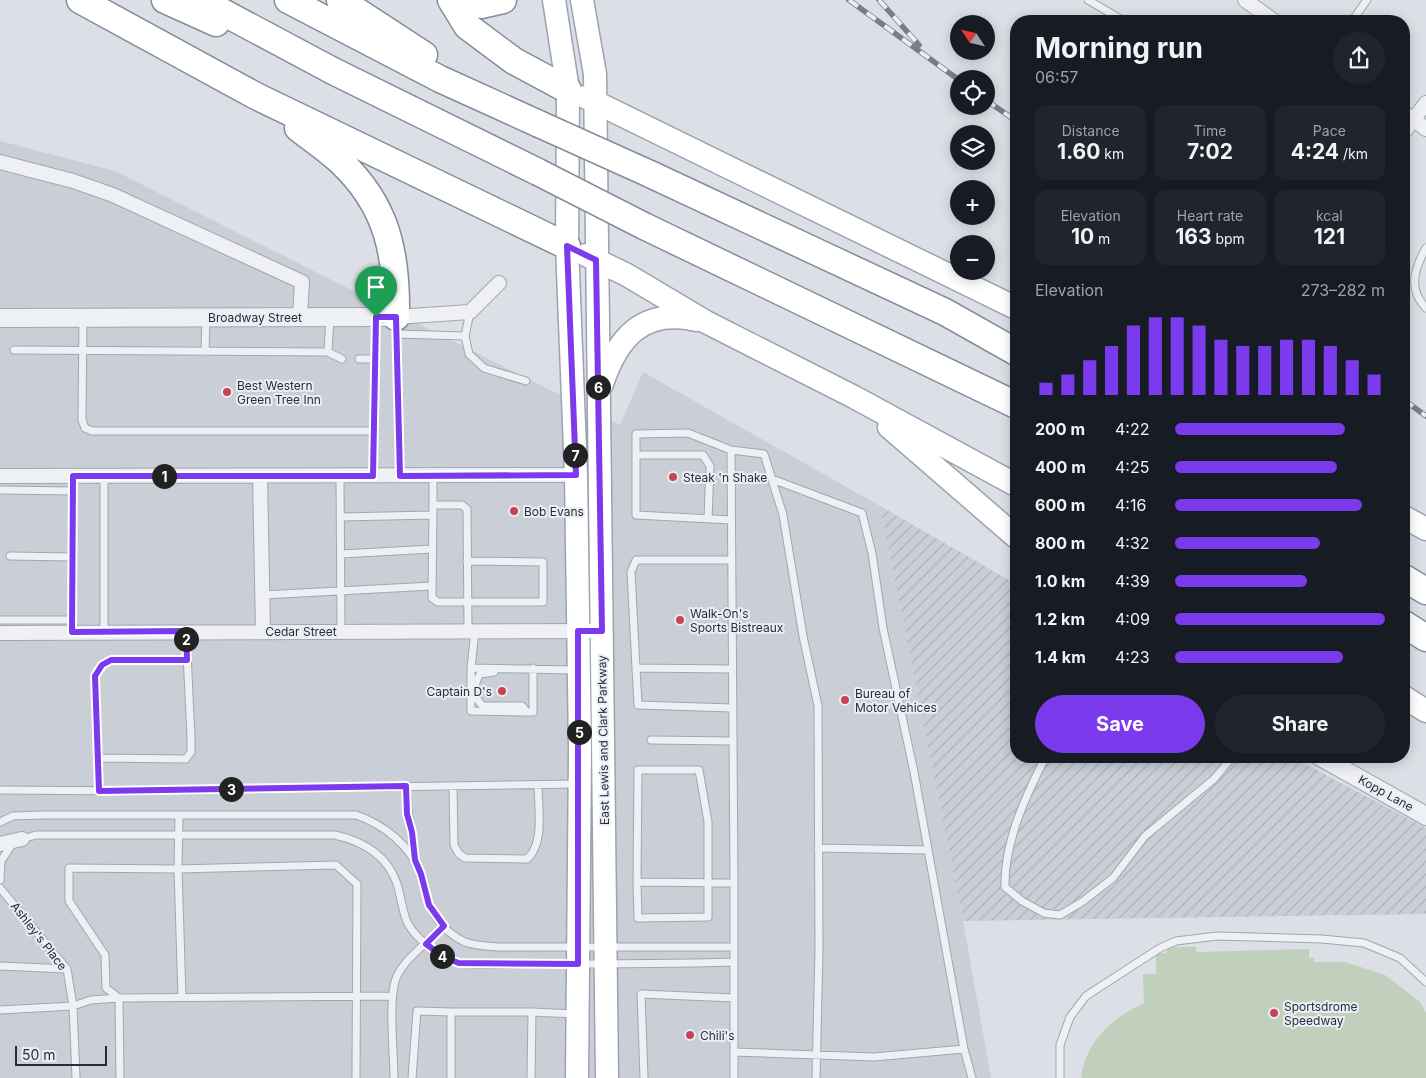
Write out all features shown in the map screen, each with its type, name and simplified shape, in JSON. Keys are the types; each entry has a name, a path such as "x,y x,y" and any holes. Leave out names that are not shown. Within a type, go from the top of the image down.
{"highway":[{"path":"80,0 256,96 567,246"},
{"path":"164,0 452,130"},
{"path":"200,0 333,71 644,226 1010,402"},
{"path":"288,0 359,38 510,112 650,174 945,312 1010,349"},
{"path":"340,0 510,112"},
{"path":"450,0 467,26 514,60 568,90"},
{"path":"461,0 481,5 503,0"},
{"path":"256,96 340,161 375,203 391,243 397,277 390,323"},
{"path":"1410,582 1426,591"},
{"path":"1410,628 1426,638"}],"main road":[{"name":"East Lewis and Clark Parkway","path":"554,0 568,90 567,246 576,475 579,670 577,1078"},
{"name":"East Lewis and Clark Parkway","path":"582,0 592,48 596,102 596,260 607,955 607,1078"},
{"path":"568,90 1010,305"},
{"path":"567,246 627,275 706,322 854,397 1010,482"},
{"path":"598,397 616,350 628,335 664,317 686,318 706,322"},
{"path":"854,397 1010,532"},
{"path":"1410,520 1426,529"},
{"path":"1410,702 1426,711"}],"street":[{"path":"1245,0 1266,15"},
{"path":"1410,114 1426,102"},
{"path":"1410,117 1426,129"},
{"path":"0,162 112,195 302,282 300,316"},
{"path":"470,312 499,283"},
{"name":"Broadway Street","path":"0,318 330,316 390,323 470,312"},
{"path":"6,476 576,475"},
{"path":"260,476 263,631"},
{"name":"Cedar Street","path":"9,629 72,626 104,632 341,630 602,631"},
{"name":"Kopp Lane","path":"1331,763 1426,816"},
{"path":"0,844 22,839"}],"lane":[{"path":"1088,0 1114,15"},
{"path":"1356,15 1367,0"},
{"path":"1426,248 1415,275 1414,290 1417,299 1426,308"},
{"path":"470,312 465,336 469,354 484,368 526,381"},
{"path":"328,352 330,316"},
{"path":"205,352 206,317"},
{"path":"83,318 82,420 85,428 92,431 374,431"},
{"path":"390,323 465,336"},
{"path":"373,476 375,359 390,323"},
{"path":"390,323 400,476"},
{"path":"14,350 83,352 328,352 342,359"},
{"path":"359,359 375,359"},
{"path":"731,520 636,516 636,434 688,433 731,450 764,454 783,515 803,636 818,706 816,1078"},
{"path":"731,450 734,1078"},
{"path":"636,455 700,454 706,458 710,466 708,519"},
{"path":"6,476 12,490"},
{"path":"72,626 73,476"},
{"path":"104,476 104,632"},
{"path":"340,476 341,630"},
{"path":"433,476 432,598 438,602 543,602 543,562 467,561"},
{"path":"772,479 862,513 872,553 883,628 914,772 964,1050 972,1078"},
{"path":"0,490 73,490"},
{"path":"433,506 462,505 467,509 468,602 471,631 471,711 533,712 533,668"},
{"path":"341,517 433,515"},
{"path":"340,554 432,549"},
{"path":"10,556 72,557"},
{"path":"731,560 636,560 631,572 638,705 732,708"},
{"path":"263,595 432,586"},
{"path":"0,620 9,629"},
{"path":"98,758 186,759 191,752 192,737 186,631"},
{"path":"99,791 95,676 102,665 111,660 187,660"},
{"path":"471,668 579,670"},
{"path":"520,668 517,672 480,674 474,684 474,696 483,706 522,706 527,712"},
{"path":"636,668 732,669"},
{"path":"651,740 732,741"},
{"path":"1042,763 1022,804 1005,872 1005,886 1022,901 1044,913 1060,915 1082,902 1113,878 1145,836 1214,779 1227,763"},
{"path":"638,770 699,770 708,822 708,917 638,918 637,882 638,770"},
{"path":"0,790 99,791 579,784"},
{"path":"453,786 454,846 459,854 465,858 527,860 534,854 538,840 538,785"},
{"path":"406,786 407,814 412,832 415,860 421,874 429,905 444,926 457,937 473,944 578,955 607,955 734,946"},
{"path":"0,822 13,816 41,815 356,815 392,833 415,860"},
{"path":"179,815 178,868 182,997"},
{"path":"0,880 1,861 11,844 36,835 335,835 356,840 368,846 391,872 398,887 402,911 407,924 426,944 445,958 459,963 578,955 734,962"},
{"path":"818,848 927,850"},
{"path":"119,998 106,988 105,954 69,901 69,868 336,865 357,884 356,1078"},
{"path":"637,882 734,883"},
{"name":"Ashley's Place","path":"0,888 67,968 73,1006 76,1078"},
{"path":"394,1078 392,996 395,980 401,969 444,926"},
{"path":"1060,1078 1060,1045 1070,1017 1086,996 1160,948 1176,941 1217,936 1322,938 1364,942 1400,958 1426,982"},
{"path":"0,966 67,968"},
{"path":"644,1078 641,994 734,998"},
{"path":"0,1010 73,1006 91,1000 119,998 392,996"},
{"path":"119,998 120,1078"},
{"path":"412,1078 417,1011 578,1014"},
{"path":"451,1012 451,1078"},
{"path":"531,1078 532,1012"},
{"path":"734,1052 874,1057 964,1050"}],"shaded area":[{"path":"0,141 115,171 620,425 643,372 880,506 963,921 991,1078 0,1078"},
{"path":"880,506 1010,581 1010,763 1303,763 1426,828 1426,914 963,921"}],"green space":[{"name":"Sportsdrome Speedway","path":"1169,947 1196,947 1196,952 1309,949 1309,958 1314,958 1314,962 1345,962 1385,975 1419,1001 1426,1012 1426,1078 1081,1078 1088,1053 1102,1032 1121,1016 1144,1003 1143,974 1156,974 1156,953 1166,953"}],"railway":[{"path":"849,0 950,73"},
{"path":"879,0 919,45"},
{"path":"995,106 1010,117"},
{"path":"1410,404 1426,416"}],"place":[{"name":"Best Western Green Tree Inn","path":"227,392"},
{"name":"Steak 'n Shake","path":"673,477"},
{"name":"Bob Evans","path":"514,511"},
{"name":"Walk-On's Sports Bistreaux","path":"680,620"},
{"name":"Captain D's","path":"502,691"},
{"name":"Bureau of Motor Vehices","path":"845,700"},
{"name":"Sportsdrome Speedway","path":"1274,1013"},
{"name":"Chili's","path":"690,1035"}],"route":[{"path":"567,246 596,260 602,631 578,631 580,748 578,964 459,963 445,958 426,944 444,926 434,915 429,905 421,874 415,860 412,832 407,814 406,786 99,791 95,676 102,665 111,660 187,660 186,631 72,632 73,476 373,476 376,317 396,317 400,476 576,475 567,246"}]}
